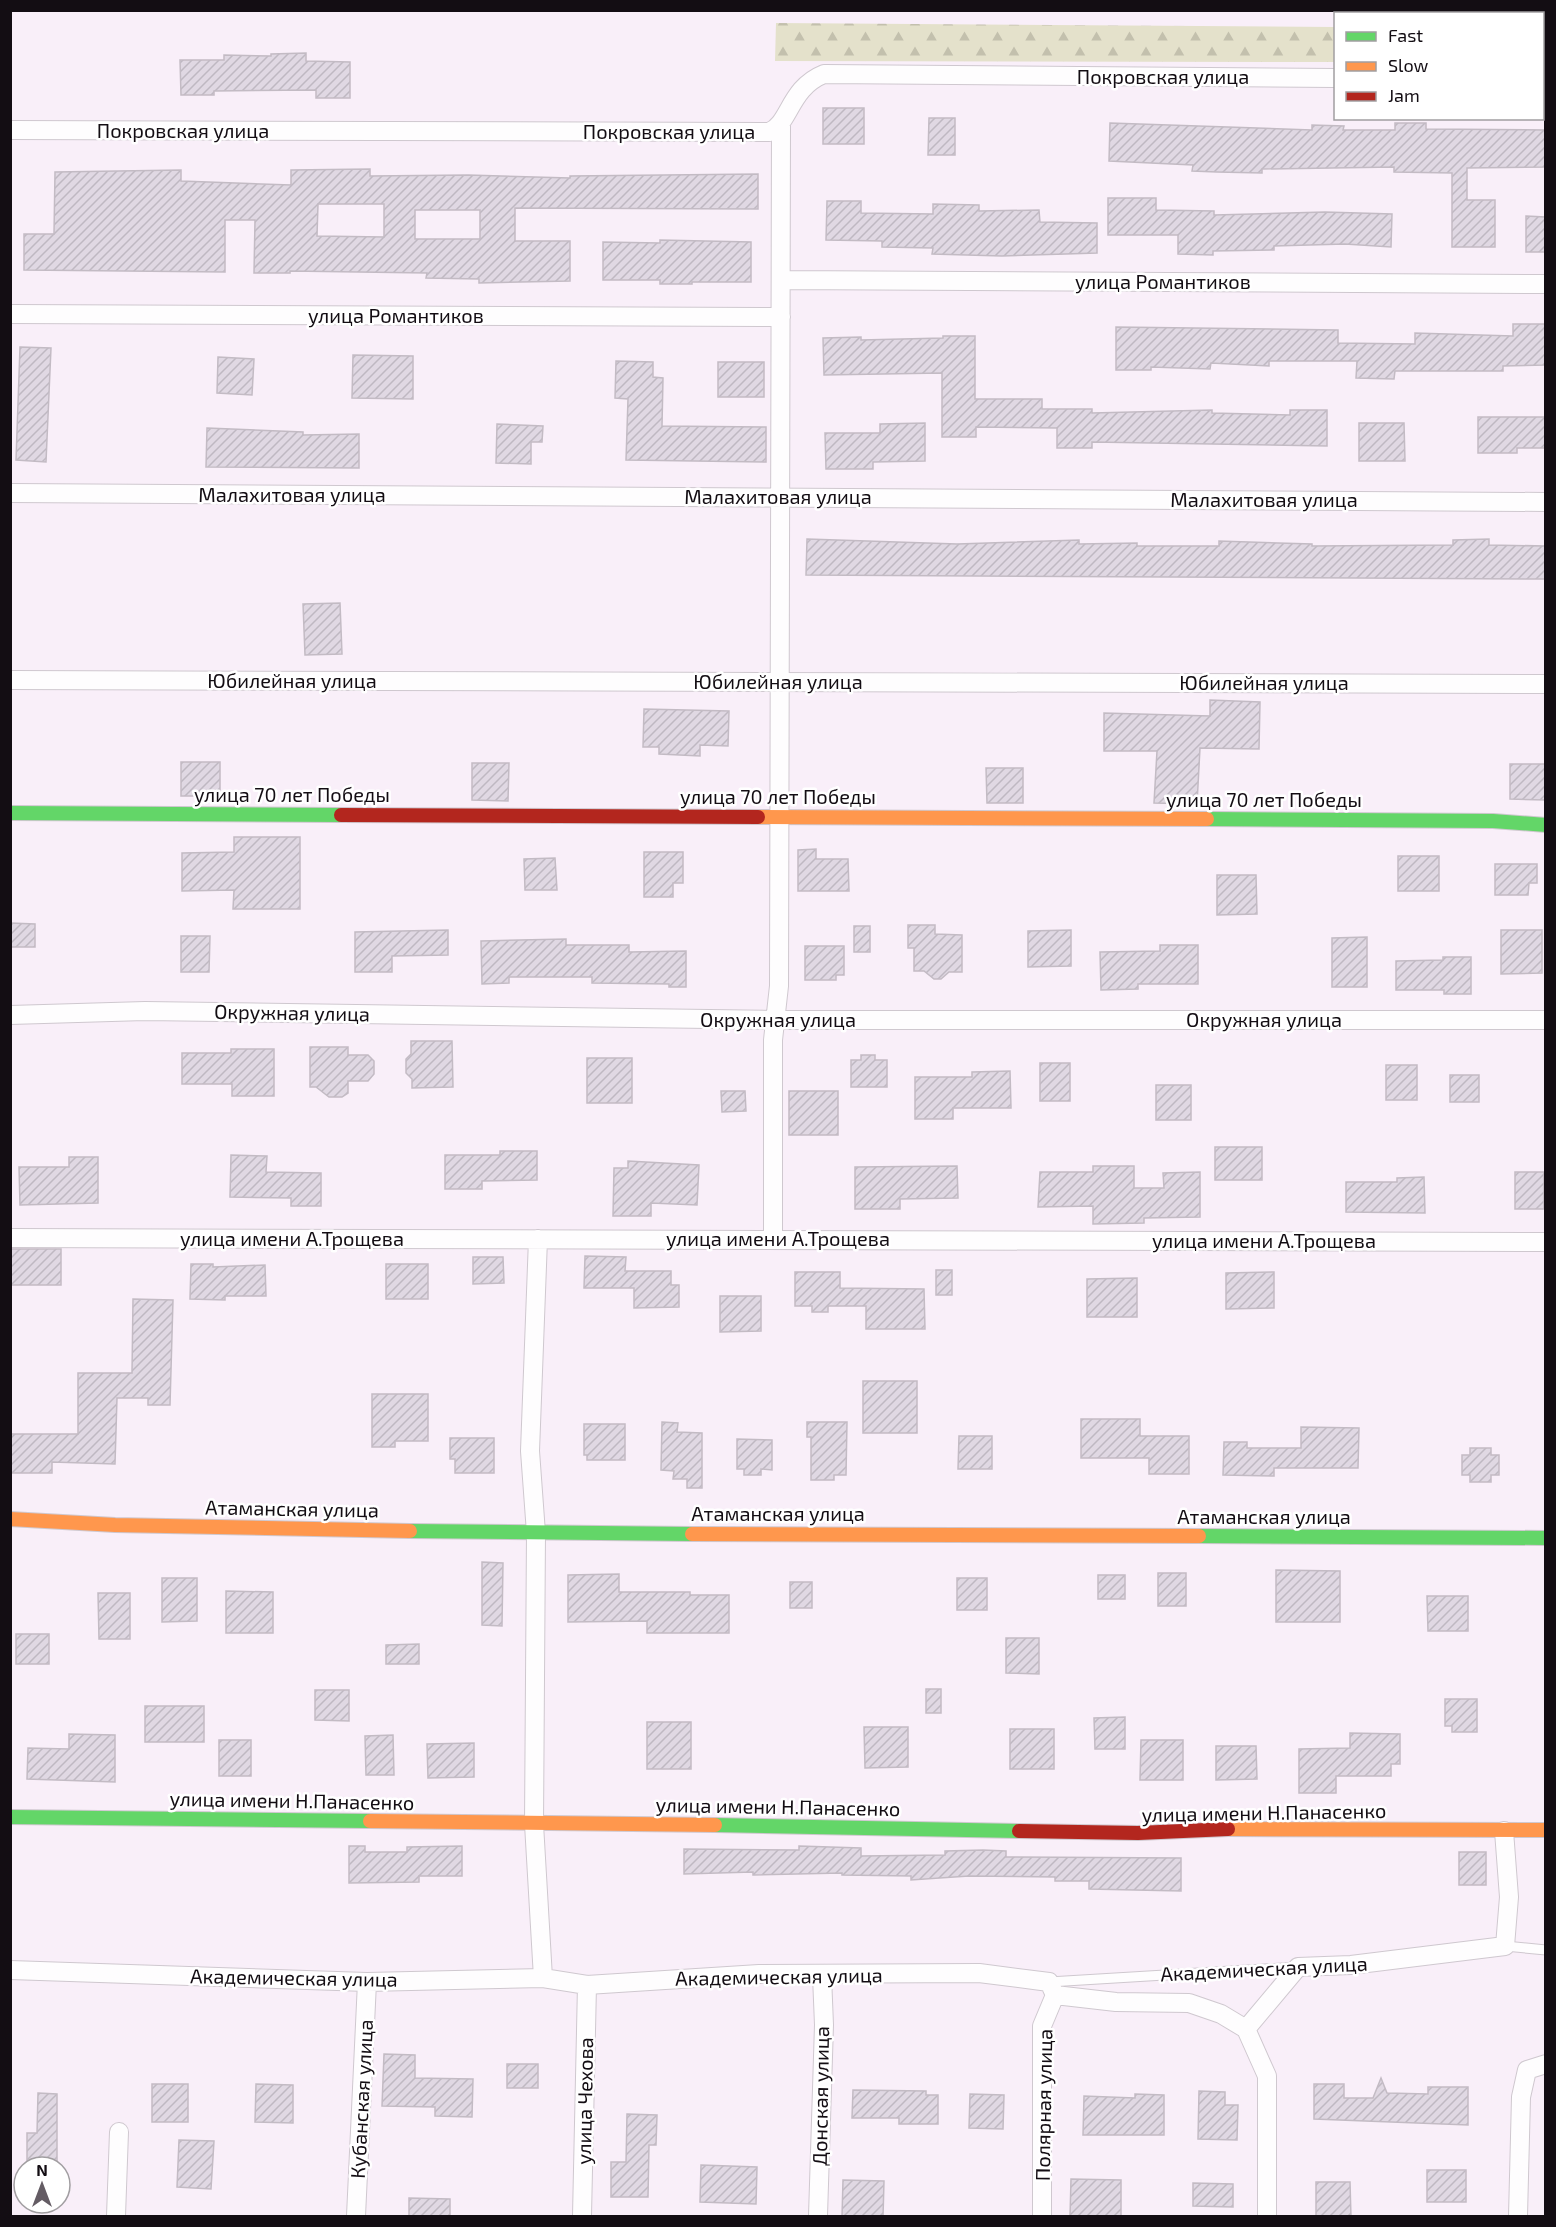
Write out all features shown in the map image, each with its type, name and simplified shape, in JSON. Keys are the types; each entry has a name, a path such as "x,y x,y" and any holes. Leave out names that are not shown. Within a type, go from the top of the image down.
{"street":[{"path":"1501,10 1545,11"},
{"name":"Покровская улица","path":"10,130 769,132 781,123 800,89 824,74 1334,78"},
{"path":"773,1239 775,1020 779,986 781,123"},
{"name":"улица Романтиков","path":"781,280 1545,284"},
{"name":"улица Романтиков","path":"10,314 781,317"},
{"name":"Малахитовая улица","path":"10,493 1545,502"},
{"name":"Юбилейная улица","path":"10,680 1545,684"},
{"name":"улица 70 лет Победы","path":"10,813 1493,821 1545,825"},
{"name":"Окружная улица","path":"10,1015 146,1011 775,1020 1545,1020"},
{"name":"улица имени А.Трощева","path":"10,1238 1545,1242"},
{"path":"538,1239 530,1429 536,1533 534,1824 543,1978"},
{"name":"Атаманская улица","path":"10,1519 116,1526 536,1533 1545,1538"},
{"name":"улица имени Н.Панасенко","path":"10,1817 1138,1833 1220,1829 1545,1830"},
{"path":"1504,1831 1509,1897 1505,1946"},
{"name":"Академическая улица","path":"1298,1966 1371,1963 1505,1946"},
{"path":"1267,2217 1267,2076 1246,2029 1298,1966"},
{"name":"Академическая улица","path":"10,1970 367,1982 543,1978 587,1985 759,1974 822,1976 979,1973 1116,2002 1189,2003 1221,2014 1246,2029"},
{"name":"Донская улица","path":"818,2217 824,2025 822,1976"},
{"name":"Кубанская улица","path":"356,2217 367,1982"},
{"name":"улица Чехова","path":"582,2217 587,1985"},
{"name":"Полярная улица","path":"1042,2217 1042,2026 1052,1988"},
{"path":"1518,2217 1521,2097 1527,2070 1545,2064"},
{"path":"116,2217 119,2132"}],"lane":[{"name":"Академическая улица","path":"1505,1946 1545,1950"},
{"name":"Академическая улица","path":"1052,1988 1298,1966"}],"green space":[{"path":"776,23 1334,27 1334,62 775,61"}],"building":[{"path":"306,53 306,61 350,62 350,98 316,98 316,90 214,91 214,95 181,95 180,60 224,60 224,55 271,56 271,54"},
{"path":"823,108 864,108 864,144 823,144"},
{"path":"929,118 955,118 955,155 928,155"},
{"path":"1110,123 1312,130 1312,125 1344,126 1343,130 1395,130 1395,123 1426,123 1426,129 1545,130 1545,167 1467,168 1467,200 1495,200 1495,247 1452,247 1452,173 1394,172 1394,167 1262,169 1262,173 1217,172 1192,171 1193,165 1109,161"},
{"path":"370,169 370,176 468,175 570,178 570,176 758,174 758,209 515,208 515,241 570,241 570,281 479,283 479,279 426,278 427,273 290,271 290,273 254,273 255,220 225,220 225,272 24,270 24,234 54,234 55,172 181,170 181,181 291,185 291,170","holes":["318,204 384,204 384,237 317,236","415,210 480,210 480,239 415,239"]},
{"path":"1108,198 1156,198 1156,210 1214,211 1214,215 1325,212 1392,214 1391,247 1345,244 1274,246 1274,250 1213,251 1213,255 1178,254 1178,235 1108,235"},
{"path":"827,201 861,201 861,213 933,214 933,204 979,205 979,211 1039,210 1040,222 1097,223 1097,253 1002,256 932,254 933,248 882,247 882,241 826,240"},
{"path":"1526,216 1545,217 1545,252 1526,252"},
{"path":"660,240 751,242 751,282 660,284 660,280 603,280 603,242 660,243"},
{"path":"1513,324 1545,324 1545,365 1503,366 1503,371 1395,371 1394,379 1356,378 1357,361 1269,361 1269,366 1211,363 1210,369 1151,367 1151,370 1116,370 1116,327 1338,330 1338,343 1415,344 1415,333 1513,336"},
{"path":"943,336 975,336 975,399 1042,399 1042,409 1092,409 1092,413 1212,410 1212,413 1290,415 1290,410 1327,410 1327,446 1092,442 1092,448 1057,448 1057,428 976,427 976,437 942,437 942,373 824,375 823,338 861,337 861,340 943,338"},
{"path":"20,347 51,348 46,462 16,460"},
{"path":"353,355 413,356 413,399 352,398"},
{"path":"218,357 254,359 252,395 217,393"},
{"path":"616,361 653,362 653,377 663,378 662,426 766,427 766,462 626,460 628,399 615,398"},
{"path":"718,362 764,362 764,397 718,397"},
{"path":"1478,417 1545,417 1545,448 1517,448 1517,453 1478,453"},
{"path":"925,423 925,461 873,462 873,469 826,469 825,433 880,433 880,424"},
{"path":"1359,423 1404,423 1405,461 1359,461"},
{"path":"497,424 543,426 542,442 531,442 531,464 496,463"},
{"path":"207,428 303,432 303,435 359,434 359,468 206,467"},
{"path":"807,539 957,544 1079,540 1079,544 1137,543 1137,546 1219,546 1219,541 1312,544 1312,546 1453,545 1453,540 1489,539 1489,545 1545,546 1545,579 806,575"},
{"path":"340,603 342,654 305,655 303,604"},
{"path":"1210,700 1260,702 1259,749 1200,748 1197,804 1154,803 1157,751 1104,751 1104,713 1210,716"},
{"path":"644,709 729,711 728,746 700,745 700,756 659,754 659,747 643,747"},
{"path":"181,762 220,762 220,796 181,796"},
{"path":"472,763 509,763 508,801 472,800"},
{"path":"1510,764 1545,764 1545,800 1510,799"},
{"path":"986,768 1023,768 1023,803 987,803"},
{"path":"234,837 300,837 300,909 233,909 234,890 182,891 182,853 234,852"},
{"path":"816,849 816,859 848,859 849,891 798,891 798,850"},
{"path":"644,852 683,852 683,883 673,883 673,897 644,897"},
{"path":"1398,856 1439,856 1439,891 1398,891"},
{"path":"555,858 557,890 525,890 524,859"},
{"path":"1495,864 1537,864 1537,883 1529,883 1528,895 1495,895"},
{"path":"1217,875 1256,875 1257,914 1217,915"},
{"path":"10,923 35,924 35,947 10,947"},
{"path":"908,925 935,925 935,934 962,935 962,972 949,972 941,979 934,979 924,971 914,971 914,948 908,948"},
{"path":"854,926 870,926 870,952 854,952"},
{"path":"448,930 448,955 392,956 392,972 355,972 355,932"},
{"path":"1071,930 1071,966 1028,967 1028,931"},
{"path":"1501,930 1542,930 1542,973 1501,974"},
{"path":"181,936 210,936 209,972 181,972"},
{"path":"1367,937 1367,987 1332,987 1332,938"},
{"path":"566,939 566,945 629,945 629,952 686,951 686,987 669,987 669,984 592,983 592,977 509,977 509,983 482,984 481,941"},
{"path":"1160,945 1198,945 1198,984 1138,984 1138,989 1101,990 1100,952 1160,951"},
{"path":"805,946 844,946 844,975 836,975 836,980 805,980"},
{"path":"1443,957 1471,957 1471,994 1444,994 1444,990 1396,990 1396,961 1443,960"},
{"path":"411,1041 452,1041 453,1087 412,1088 412,1079 406,1073 406,1059 411,1054"},
{"path":"310,1047 348,1047 348,1055 368,1055 374,1061 374,1074 368,1081 348,1081 348,1093 342,1097 329,1097 316,1087 310,1087"},
{"path":"231,1049 274,1049 274,1096 232,1096 232,1084 182,1084 182,1053 231,1053"},
{"path":"861,1055 875,1055 875,1060 887,1060 887,1087 851,1087 851,1060 861,1060"},
{"path":"587,1058 632,1058 632,1103 587,1103"},
{"path":"1040,1063 1070,1063 1070,1101 1040,1101"},
{"path":"1386,1065 1417,1065 1417,1100 1386,1100"},
{"path":"1010,1071 1011,1108 953,1108 953,1119 915,1119 915,1077 972,1077 972,1072"},
{"path":"1450,1075 1479,1075 1479,1102 1450,1102"},
{"path":"1156,1085 1191,1085 1191,1120 1156,1120"},
{"path":"721,1091 745,1091 746,1111 722,1112"},
{"path":"789,1091 838,1091 838,1135 789,1135"},
{"path":"1215,1147 1262,1147 1262,1180 1215,1180"},
{"path":"500,1151 537,1151 537,1180 482,1181 482,1189 445,1189 445,1155 500,1155"},
{"path":"231,1155 267,1156 266,1172 321,1173 321,1206 291,1206 291,1198 230,1197"},
{"path":"69,1157 98,1157 98,1203 20,1205 19,1167 69,1167"},
{"path":"628,1161 699,1165 697,1205 651,1203 651,1216 613,1216 614,1168 628,1168"},
{"path":"957,1166 958,1198 900,1199 900,1209 855,1209 855,1167"},
{"path":"1093,1166 1134,1166 1134,1188 1164,1188 1163,1173 1200,1172 1200,1217 1144,1218 1144,1223 1093,1224 1093,1206 1038,1207 1040,1172 1093,1172"},
{"path":"1515,1172 1544,1172 1544,1209 1515,1209"},
{"path":"1424,1177 1425,1213 1346,1212 1346,1182 1397,1182 1397,1178"},
{"path":"11,1249 61,1249 61,1285 11,1285"},
{"path":"585,1256 626,1257 625,1271 671,1271 671,1285 679,1285 679,1307 634,1308 634,1288 584,1288"},
{"path":"473,1257 503,1257 504,1283 473,1284"},
{"path":"191,1264 213,1264 213,1267 265,1265 266,1296 225,1296 225,1300 190,1299"},
{"path":"386,1264 428,1264 428,1299 386,1299"},
{"path":"936,1270 952,1270 952,1295 936,1295"},
{"path":"795,1272 840,1272 840,1288 924,1289 925,1329 866,1329 866,1306 828,1306 828,1312 812,1312 812,1306 795,1306"},
{"path":"1274,1272 1274,1308 1226,1309 1226,1273"},
{"path":"1137,1278 1137,1317 1087,1317 1087,1279"},
{"path":"720,1296 761,1296 761,1331 720,1332"},
{"path":"133,1299 173,1300 170,1405 148,1405 148,1398 117,1398 115,1464 52,1462 52,1473 10,1473 10,1434 78,1434 78,1373 132,1373"},
{"path":"863,1381 917,1381 917,1433 863,1433"},
{"path":"372,1394 428,1394 428,1441 395,1441 395,1447 372,1447"},
{"path":"1081,1419 1140,1419 1140,1436 1189,1436 1189,1474 1149,1474 1149,1458 1081,1458"},
{"path":"662,1422 678,1423 677,1432 702,1433 702,1488 687,1488 687,1479 673,1479 674,1471 661,1470"},
{"path":"807,1422 847,1422 846,1475 834,1475 834,1480 811,1480 811,1437 807,1437"},
{"path":"584,1424 625,1424 625,1460 587,1460 587,1455 584,1455"},
{"path":"1301,1427 1359,1428 1358,1468 1274,1468 1274,1476 1223,1475 1224,1442 1247,1442 1247,1448 1301,1448"},
{"path":"959,1436 992,1436 992,1469 958,1469"},
{"path":"450,1438 494,1438 494,1473 455,1473 455,1459 450,1459"},
{"path":"737,1439 772,1440 772,1470 761,1469 761,1475 744,1475 744,1469 737,1469"},
{"path":"1470,1448 1491,1448 1491,1455 1499,1455 1499,1475 1491,1475 1491,1482 1470,1482 1470,1475 1462,1475 1462,1455 1470,1455"},
{"path":"482,1562 503,1563 502,1626 482,1625"},
{"path":"1276,1570 1340,1571 1340,1622 1276,1622"},
{"path":"1158,1573 1186,1573 1186,1606 1158,1606"},
{"path":"619,1574 619,1592 690,1592 690,1595 729,1595 729,1633 647,1633 647,1621 568,1622 568,1575"},
{"path":"1098,1575 1125,1575 1125,1599 1098,1599"},
{"path":"162,1578 197,1578 197,1621 162,1622"},
{"path":"957,1578 987,1578 987,1610 957,1610"},
{"path":"790,1582 812,1582 812,1608 790,1608"},
{"path":"226,1591 273,1592 273,1633 226,1633"},
{"path":"98,1593 130,1593 130,1639 99,1639"},
{"path":"1427,1596 1468,1596 1468,1631 1428,1631"},
{"path":"16,1634 49,1634 49,1664 16,1664"},
{"path":"1006,1638 1039,1638 1039,1674 1006,1673"},
{"path":"419,1644 419,1664 386,1664 386,1645"},
{"path":"926,1689 941,1689 941,1713 926,1713"},
{"path":"315,1690 349,1690 349,1721 315,1720"},
{"path":"1445,1699 1477,1699 1477,1732 1452,1732 1452,1726 1445,1726"},
{"path":"145,1706 204,1706 204,1742 145,1742"},
{"path":"1125,1717 1125,1749 1095,1749 1094,1718"},
{"path":"647,1722 691,1722 691,1769 647,1769"},
{"path":"864,1727 908,1727 908,1767 865,1768"},
{"path":"1010,1729 1054,1729 1054,1769 1010,1769"},
{"path":"1350,1733 1400,1734 1400,1764 1391,1764 1391,1776 1336,1776 1336,1793 1299,1793 1299,1749 1350,1748"},
{"path":"69,1734 115,1735 115,1782 27,1779 28,1748 69,1749"},
{"path":"393,1735 394,1775 366,1775 365,1736"},
{"path":"219,1740 251,1740 251,1776 219,1776"},
{"path":"1141,1740 1183,1740 1183,1780 1140,1780"},
{"path":"474,1743 474,1777 428,1778 427,1744"},
{"path":"1216,1746 1256,1746 1257,1779 1216,1780"},
{"path":"349,1846 365,1846 365,1852 407,1852 407,1847 462,1846 462,1876 419,1876 419,1882 349,1883"},
{"path":"799,1846 861,1848 861,1856 945,1855 945,1851 983,1850 1006,1851 1006,1857 1181,1858 1181,1891 1089,1889 1089,1881 1055,1881 1055,1877 969,1876 911,1880 911,1876 842,1875 842,1873 684,1874 684,1849 799,1850"},
{"path":"1459,1852 1486,1852 1486,1885 1459,1885"},
{"path":"384,2054 415,2055 415,2078 473,2079 472,2117 435,2116 435,2107 382,2106"},
{"path":"507,2064 538,2064 538,2088 507,2088"},
{"path":"1381,2078 1387,2093 1428,2094 1428,2087 1468,2087 1468,2125 1314,2119 1314,2084 1344,2084 1344,2098 1373,2098"},
{"path":"152,2084 188,2084 188,2122 152,2122"},
{"path":"256,2084 293,2085 293,2123 255,2122"},
{"path":"853,2090 926,2091 926,2095 938,2095 938,2124 899,2124 899,2118 852,2118"},
{"path":"1199,2091 1225,2092 1225,2105 1238,2105 1237,2140 1198,2139"},
{"path":"38,2093 57,2094 57,2155 27,2155 27,2133 37,2133"},
{"path":"970,2094 1004,2095 1003,2129 969,2128"},
{"path":"1135,2094 1164,2095 1164,2135 1083,2135 1084,2096 1135,2098"},
{"path":"627,2114 657,2115 656,2145 649,2145 648,2197 611,2197 611,2162 626,2162"},
{"path":"179,2140 214,2141 211,2189 177,2187"},
{"path":"701,2165 757,2167 756,2204 700,2202"},
{"path":"1427,2170 1466,2170 1466,2202 1427,2202"},
{"path":"1071,2179 1121,2180 1121,2217 1070,2217"},
{"path":"843,2180 884,2181 883,2217 842,2217"},
{"path":"1316,2182 1350,2182 1351,2217 1316,2217"},
{"path":"1193,2183 1233,2184 1233,2207 1193,2206"},
{"path":"409,2198 450,2199 450,2217 409,2217"}],"traffic: fast":[{"path":"10,813 341,815"},
{"path":"1207,819 1493,821 1546,825"},
{"path":"410,1531 692,1534"},
{"path":"1199,1536 1546,1538"},
{"path":"10,1817 370,1821"},
{"path":"715,1825 1019,1831"}],"traffic: slow":[{"path":"1501,10 1546,11"},
{"path":"758,817 1207,819"},
{"path":"10,1519 115,1525 410,1531"},
{"path":"692,1534 1199,1536"},
{"path":"370,1821 715,1825"},
{"path":"1228,1829 1546,1830"}],"traffic: jam":[{"path":"341,815 758,817"},
{"path":"1019,1831 1138,1833 1228,1829"}]}
